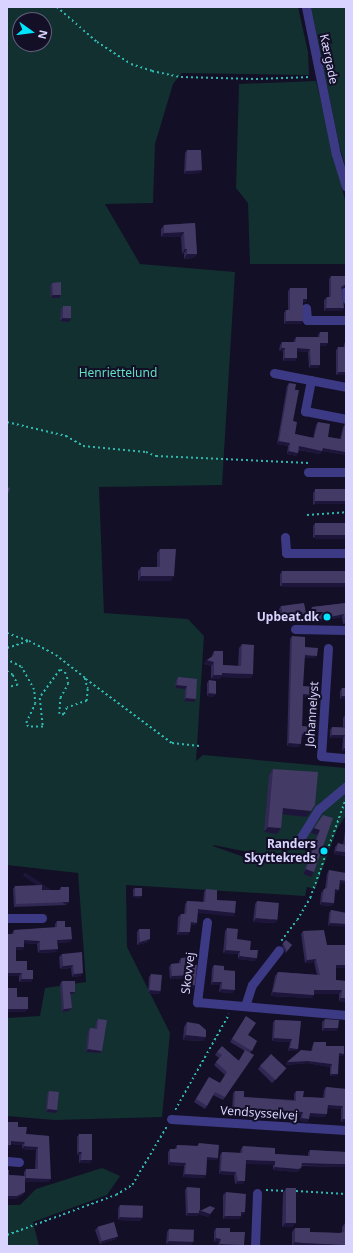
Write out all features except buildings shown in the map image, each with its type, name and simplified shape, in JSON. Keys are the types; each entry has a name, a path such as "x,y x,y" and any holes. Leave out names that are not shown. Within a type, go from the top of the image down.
{"street":[{"name":"Kærgade","path":"306,7 320,76 346,186"},
{"path":"346,292 346,299"},
{"path":"306,308 307,320 346,320"},
{"path":"274,373 346,386"},
{"path":"311,380 305,411 346,419"},
{"path":"308,472 346,472"},
{"path":"286,537 286,553 346,553"},
{"path":"295,629 346,630"},
{"name":"Johannelyst","path":"328,648 321,756 346,758"},
{"path":"298,842 319,809 346,786"},
{"path":"7,918 42,918"},
{"name":"Skovvej","path":"207,922 197,1002 346,1015"},
{"path":"245,1006 252,985 279,946"},
{"name":"Vendsysselvej","path":"170,1119 346,1130"},
{"path":"7,1161 19,1162"},
{"path":"255,1246 257,1193"}],"path":[{"path":"57,7 97,42 131,64 152,71 181,77 256,80 320,76"},
{"path":"7,422 66,436 84,446 146,452 156,456 310,462 308,472"},
{"path":"307,515 346,512"},
{"path":"7,633 29,641 56,655 172,743 202,746"},
{"path":"7,648 29,641"},
{"path":"7,660 21,667 34,690 35,704 26,723 28,727 43,726 40,698 56,673 64,671 67,677 67,690 60,698 61,716 64,715 67,708 87,701 88,688 85,678"},
{"path":"7,670 13,675 18,685 7,688"},
{"path":"279,946 310,898 346,798"},
{"path":"7,1235 116,1196 132,1185 234,1005"},
{"path":"257,1193 259,1190 346,1194"}],"green space":[{"name":"Henriettelund","path":"7,7 298,7 308,52 309,75 182,73 173,84 155,144 153,203 105,204 140,264 235,272 222,485 99,487 104,613 188,619 204,636 196,761 203,755 346,768 346,815 337,829 315,889 307,887 305,896 126,885 127,947 170,1033 162,1117 55,1120 7,1116 7,1018 40,1016 45,988 86,982 78,873 7,865","holes":["213,845 259,854 258,862"]},
{"path":"311,7 346,7 346,169 339,144"},
{"path":"316,81 346,204 346,264 250,264 248,203 236,188 239,84"},
{"path":"102,1168 120,1176 107,1195 33,1222 39,1246 7,1246 7,1205 20,1205 36,1189"}],"place":[{"name":"Upbeat.dk","path":"327,617"},
{"name":"Randers Skyttekreds","path":"324,851"}]}
